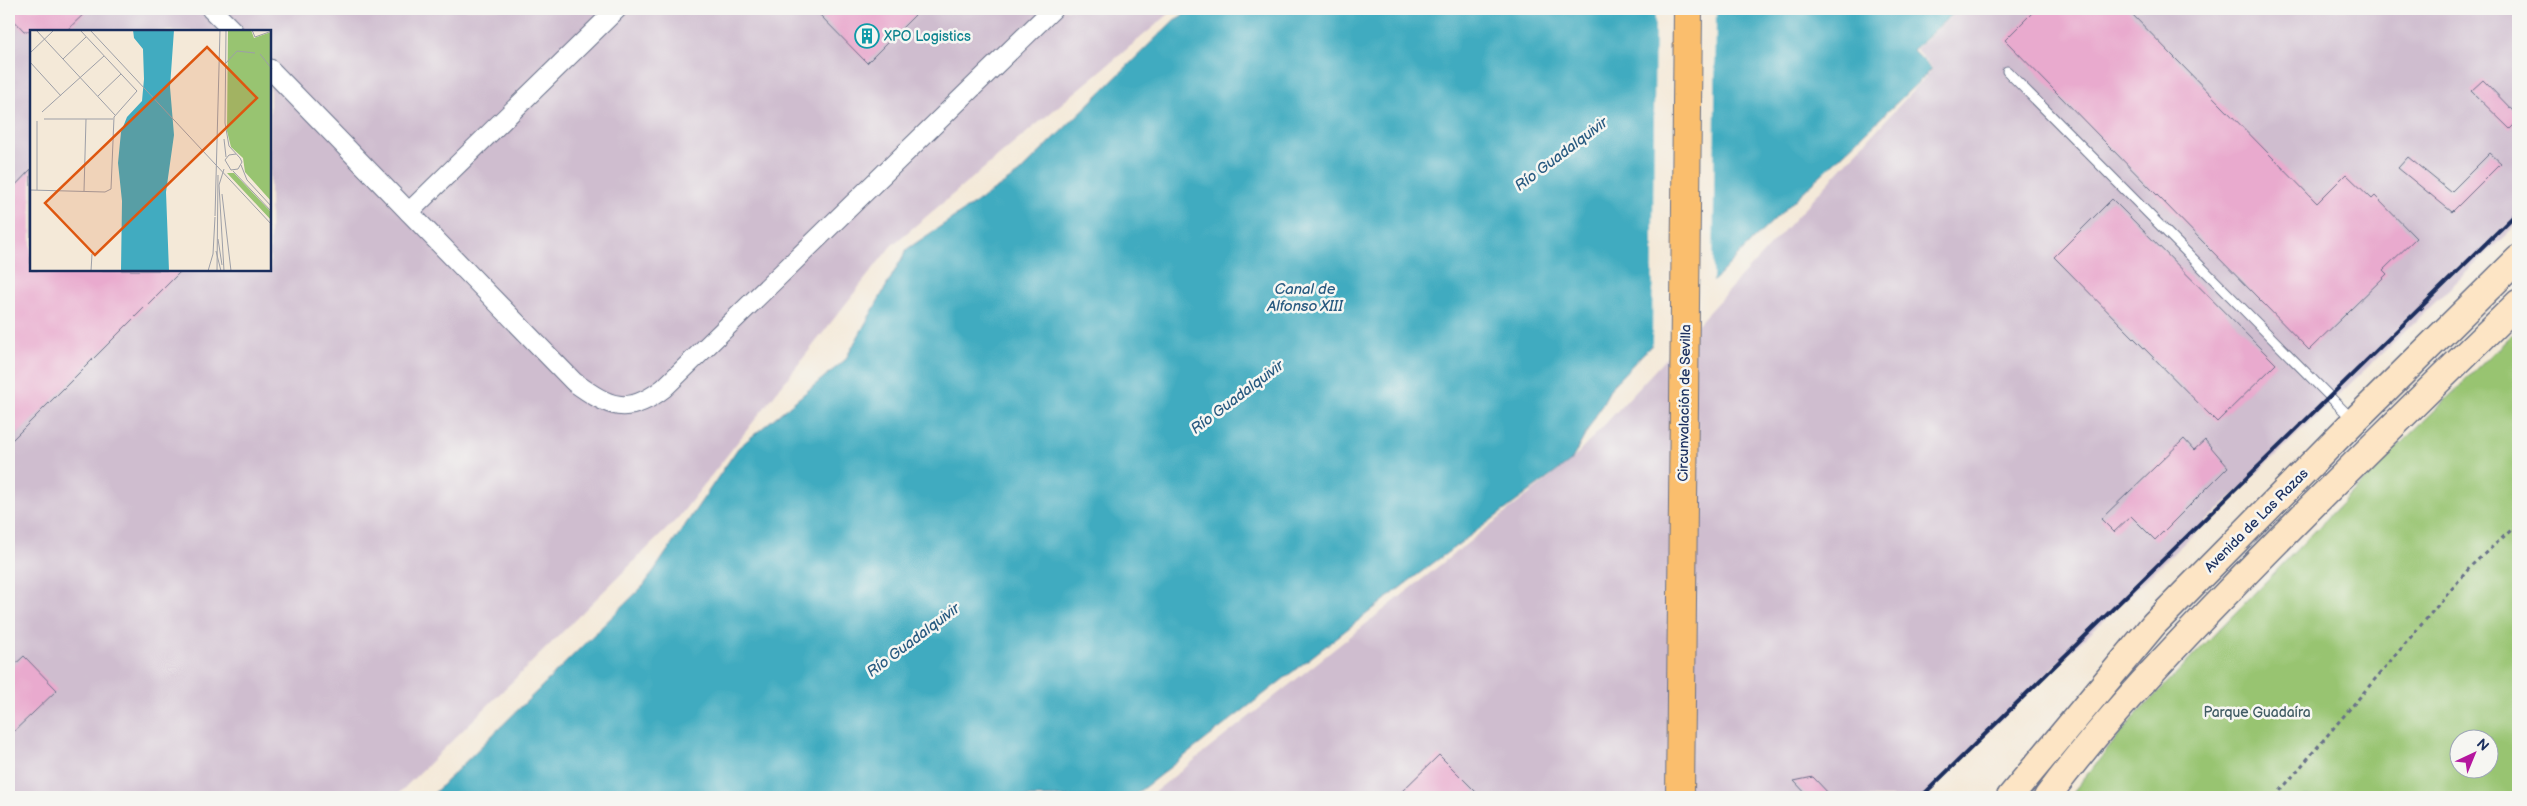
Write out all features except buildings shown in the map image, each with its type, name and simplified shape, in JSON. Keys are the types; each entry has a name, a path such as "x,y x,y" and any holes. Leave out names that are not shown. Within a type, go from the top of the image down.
{"highway":[{"name":"Circunvalación de Sevilla","path":"1680,797 1688,9"}],"main road":[{"name":"Avenida de Las Razas","path":"2010,797 2154,624 2354,421 2518,259"},
{"name":"Avenida de Las Razas","path":"2047,797 2074,762 2184,638 2294,522 2518,303"}],"street":[{"path":"211,9 232,30"},
{"path":"409,212 617,9"},
{"path":"271,70 574,382 599,400 624,407 646,402 671,381 1053,9"}],"lane":[{"path":"2006,71 2354,421"}],"path":[{"path":"2274,797 2472,565 2518,524"},
{"path":"2513,529 2518,534"}],"shaded area":[{"path":"9,9 1175,9 891,246 678,518 395,797 9,797"},
{"path":"1959,9 2518,9 2518,223 2046,675 1923,797 1148,797 1571,461 1933,69 1916,49"}],"green space":[{"name":"Parque Guadaíra","path":"2518,329 2518,797 2069,797 2133,718 2385,459"}],"water":[{"name":"Canal de Alfonso XIII","path":"1194,9 1958,9 1913,50 1932,69 1755,238 1612,386 1571,461 1409,581 1132,797 430,797 644,585 738,448 845,360 907,249 1018,174 1174,20"}],"pier":[{"path":"1655,9 1716,9 1713,285 1652,349"}],"railway":[{"path":"1921,797 2518,212"}],"place":[{"name":"XPO Logistics","path":"867,36"}],"water label":[{"name":"Río Guadalquivir","path":"1561,154"},
{"name":"Río Guadalquivir","path":"1237,397"},
{"name":"Río Guadalquivir","path":"913,640"}]}
